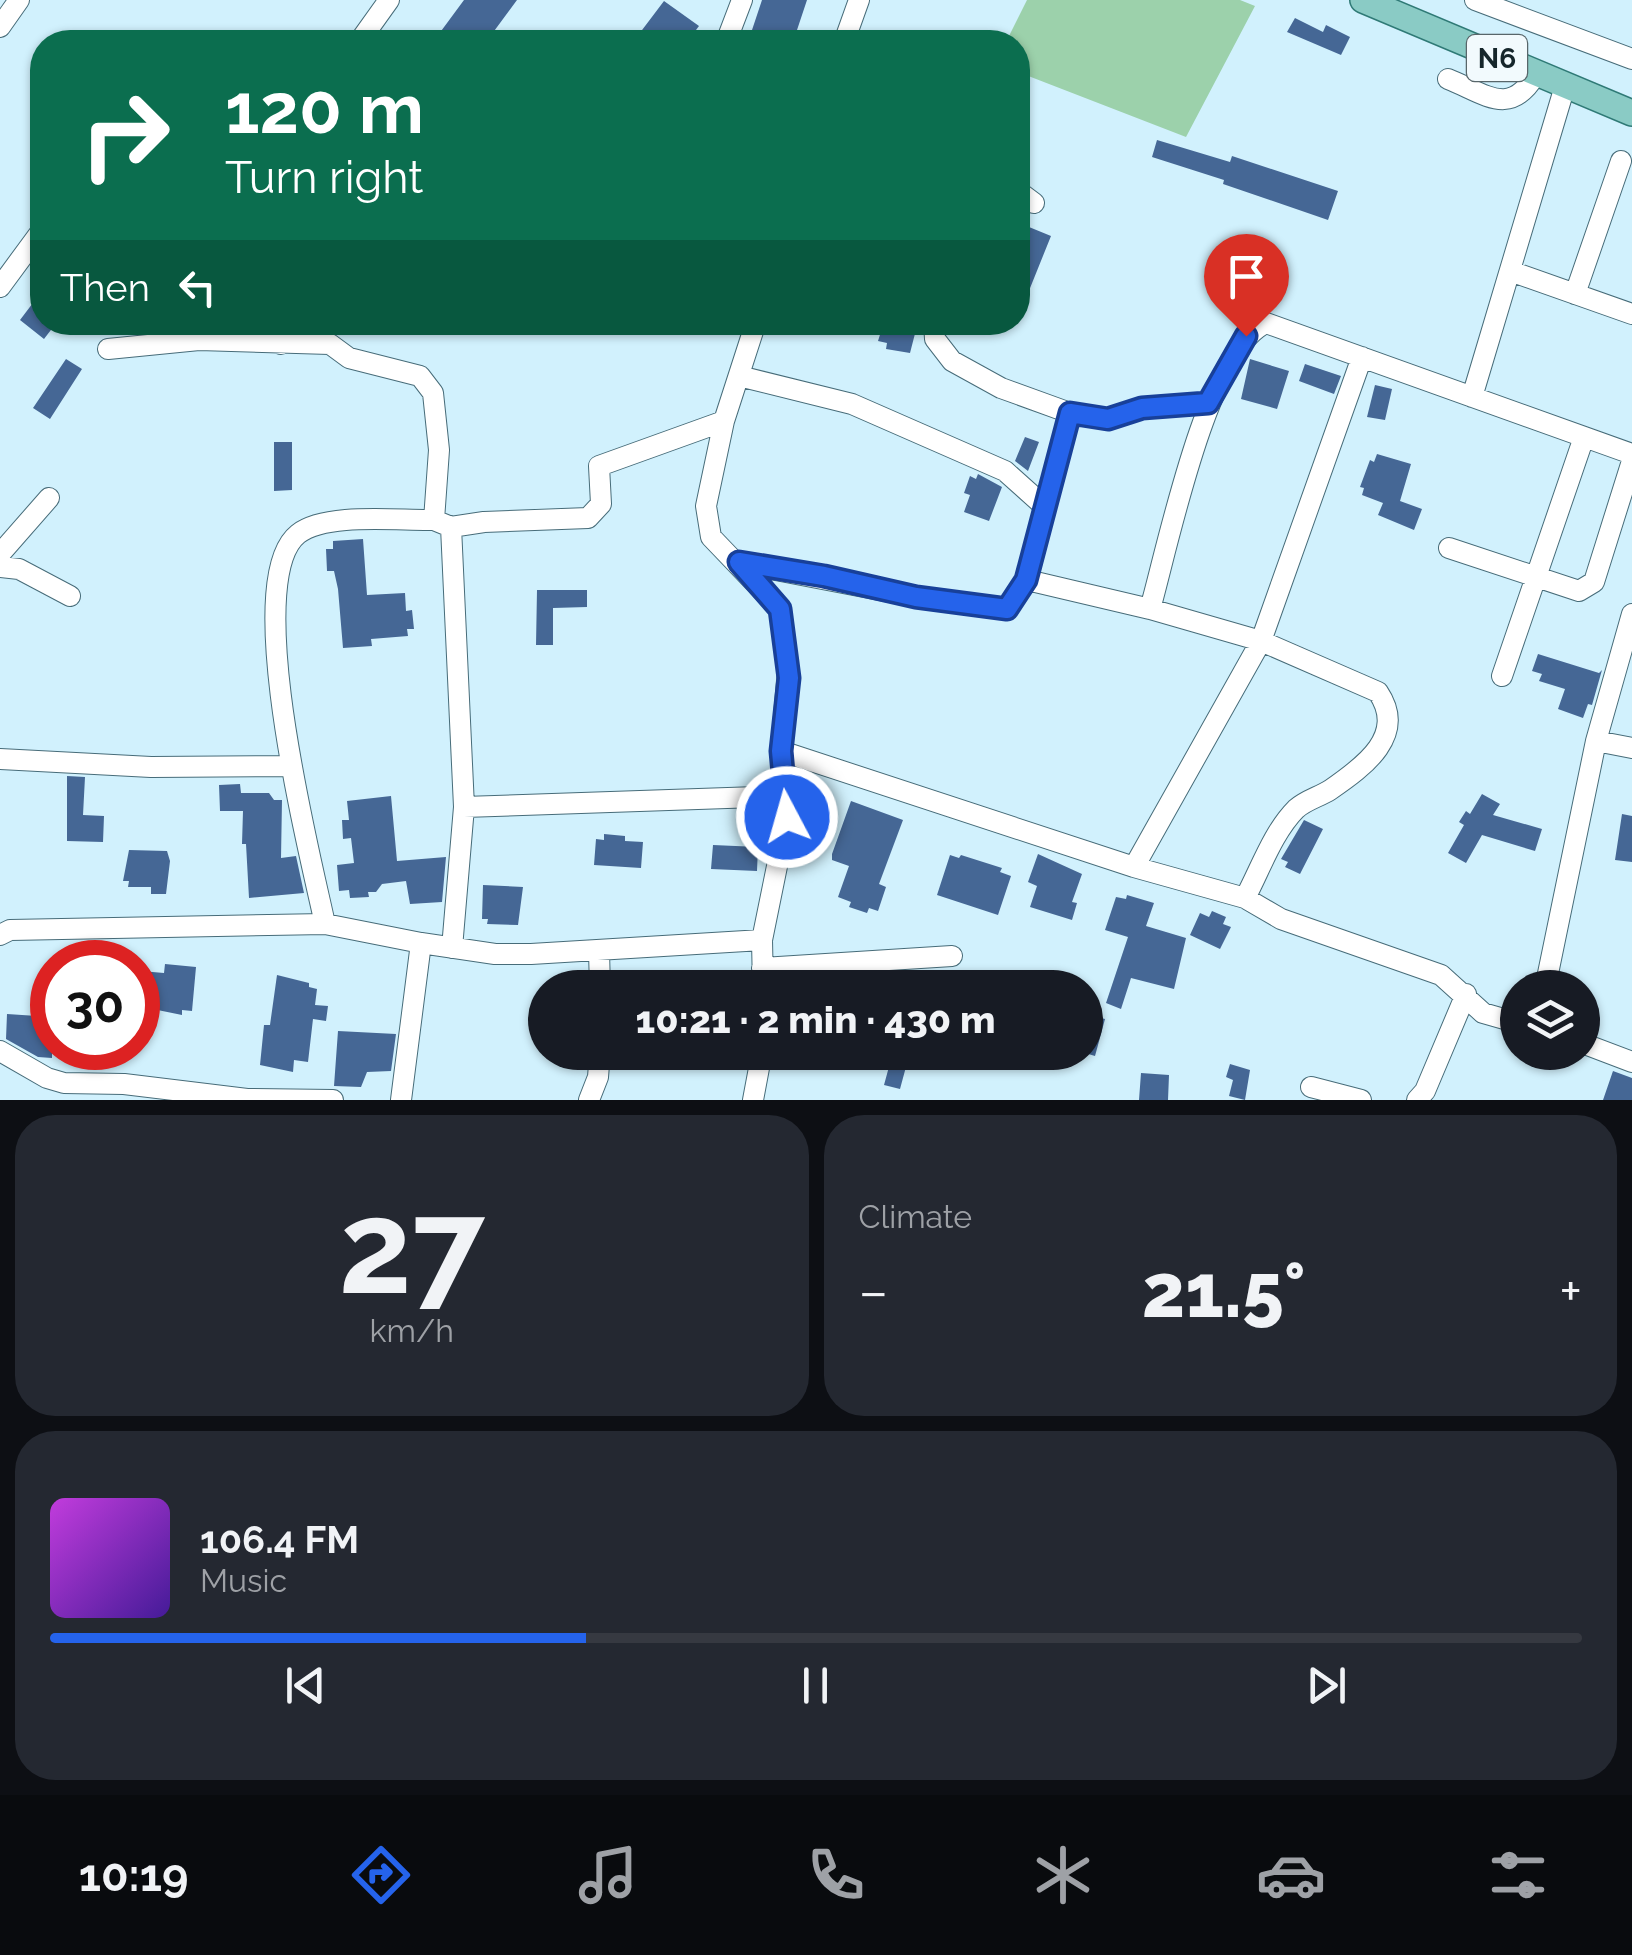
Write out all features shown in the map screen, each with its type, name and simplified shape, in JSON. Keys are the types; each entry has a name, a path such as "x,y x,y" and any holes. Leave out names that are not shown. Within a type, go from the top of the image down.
{"main road":[{"name":"N6","path":"1363,0 1402,8 1536,74 1632,113"}],"street":[{"path":"368,30 389,0"},
{"path":"848,30 859,0"},
{"path":"1475,0 1632,59"},
{"path":"730,30 738,1"},
{"path":"1448,79 1501,100 1514,100 1526,91 1536,74"},
{"path":"1472,397 1565,86"},
{"path":"1575,294 1620,161"},
{"path":"0,287 30,246"},
{"path":"1510,270 1632,314"},
{"path":"1150,608 1208,403 1246,336 1266,323 1584,436 1632,457 1594,582 1580,591 1449,548"},
{"path":"108,349 258,335"},
{"path":"290,335 330,344 349,358 420,376 429,384 440,450 464,807 452,948"},
{"path":"752,335 724,421 706,506 707,526 720,548 739,562 780,609 789,678 781,751 787,817 762,940 762,970"},
{"path":"934,335 952,361 1000,388 1070,413 1108,419 1142,408 1208,403"},
{"path":"1134,867 1260,640 1362,357"},
{"path":"739,376 852,404 1005,471 1044,506"},
{"path":"739,562 1004,610 1011,606 1026,580 1070,413"},
{"path":"324,924 290,766 274,622 281,560 288,544 302,531 323,522 443,524 588,518 601,504 599,466 724,421"},
{"path":"1502,676 1584,436"},
{"path":"0,554 48,498"},
{"path":"0,568 19,569 70,596"},
{"path":"1026,580 1150,608 1260,640 1378,692 1389,708 1390,722 1384,740 1371,757 1328,792 1305,802 1286,822 1244,898"},
{"path":"1549,970 1596,741 1632,614"},
{"path":"1596,741 1632,748"},
{"path":"781,751 1134,867 1244,898 1282,918 1441,976 1483,1012 1500,1017"},
{"path":"0,758 151,767 290,766"},
{"path":"464,807 787,796"},
{"path":"0,935 10,930 324,924 495,954 762,940"},
{"path":"401,1100 422,944"},
{"path":"599,951 600,970"},
{"path":"831,970 952,956"},
{"path":"1417,1100 1425,1091 1466,994"},
{"path":"1600,1050 1632,1062"},
{"path":"0,1052 47,1078 64,1082 138,1086 247,1100 332,1100"},
{"path":"590,1100 599,1070"},
{"path":"754,1100 759,1070"},
{"path":"1311,1087 1361,1100"}],"green space":[{"path":"1027,0 1240,0 1255,6 1186,137 1030,77 1030,30 1012,30"}],"building":[{"path":"464,0 517,0 495,30 442,30"},
{"path":"762,0 807,0 797,30 752,30"},
{"path":"664,1 699,26 696,30 642,30"},
{"path":"1295,18 1323,32 1326,25 1350,37 1341,55 1287,32"},
{"path":"1157,140 1230,162 1232,156 1338,191 1328,220 1152,157"},
{"path":"1030,227 1051,236 1030,288"},
{"path":"30,307 30,328 20,320"},
{"path":"880,335 915,335 910,353 886,349 887,343 878,341"},
{"path":"66,359 82,369 50,419 33,408"},
{"path":"1250,359 1289,371 1277,409 1241,399"},
{"path":"1305,364 1341,376 1334,394 1299,381"},
{"path":"1375,385 1392,389 1385,420 1367,417"},
{"path":"1025,437 1039,442 1028,471 1015,461"},
{"path":"274,442 292,442 292,490 274,491"},
{"path":"1377,454 1411,464 1400,501 1422,509 1414,530 1378,515 1383,503 1362,495 1364,488 1360,487 1370,460 1374,462"},
{"path":"978,474 1002,487 989,521 964,512 970,495 964,493 970,476 976,479"},
{"path":"363,539 367,595 405,593 406,611 412,610 414,629 407,629 408,636 371,639 372,646 343,648 338,589 334,571 327,571 326,549 333,549 333,541"},
{"path":"537,590 587,590 587,607 553,608 553,645 536,645"},
{"path":"1538,654 1599,673 1602,670 1592,705 1588,704 1583,718 1558,709 1565,689 1539,681 1542,674 1532,671"},
{"path":"67,776 85,777 83,815 104,816 103,842 67,841"},
{"path":"240,784 241,793 269,793 274,800 282,800 281,858 296,856 304,893 249,898 246,844 242,844 243,811 220,811 219,785"},
{"path":"1482,794 1500,804 1493,815 1542,829 1535,851 1482,835 1466,863 1448,853 1464,825 1459,822 1466,811 1470,814"},
{"path":"391,796 397,861 446,857 442,902 410,904 406,881 382,884 376,892 368,892 369,897 350,898 349,890 339,891 337,865 354,863 351,838 343,839 342,820 349,820 347,801"},
{"path":"851,801 903,820 879,884 886,887 878,911 869,908 867,913 849,907 851,902 838,897 849,866 832,860 832,854"},
{"path":"1622,814 1632,816 1632,862 1615,860"},
{"path":"1304,820 1323,829 1300,874 1285,867 1288,862 1281,859"},
{"path":"604,834 643,842 641,868 594,865 596,839 604,840"},
{"path":"713,845 758,847 757,871 711,869"},
{"path":"129,850 167,851 170,861 166,894 151,894 151,887 128,887 129,881 123,881"},
{"path":"1038,854 1082,874 1072,902 1077,903 1072,920 1030,907 1037,886 1028,882"},
{"path":"950,855 1002,868 1000,872 1011,876 998,915 937,895"},
{"path":"483,885 523,887 518,925 487,924 488,919 482,919"},
{"path":"1127,895 1154,903 1146,926 1186,938 1174,989 1131,978 1121,1009 1106,1003 1128,937 1105,930 1116,897 1126,899"},
{"path":"1212,911 1226,917 1223,924 1231,927 1220,949 1190,935 1200,913 1209,917"},
{"path":"165,964 196,967 192,1011 182,1010 182,1015 160,1010 160,973 164,973"},
{"path":"277,975 309,983 309,987 317,989 315,1005 328,1006 326,1021 313,1019 308,1062 294,1060 293,1072 260,1065 264,1025 270,1025"},
{"path":"7,1014 30,1016 30,1052 6,1039"},
{"path":"338,1031 396,1034 391,1071 367,1072 361,1087 334,1086"},
{"path":"1230,1064 1250,1070 1245,1100 1229,1096 1233,1080 1226,1077"},
{"path":"888,1070 905,1070 900,1089 884,1085"},
{"path":"1613,1071 1632,1078 1632,1100 1603,1100"},
{"path":"1141,1073 1169,1075 1168,1100 1139,1100"}],"route":[{"path":"787,817 781,751 789,678 780,609 739,562 916,597 1007,609 1026,580 1070,413 1108,419 1142,408 1208,403 1246,336"}]}
